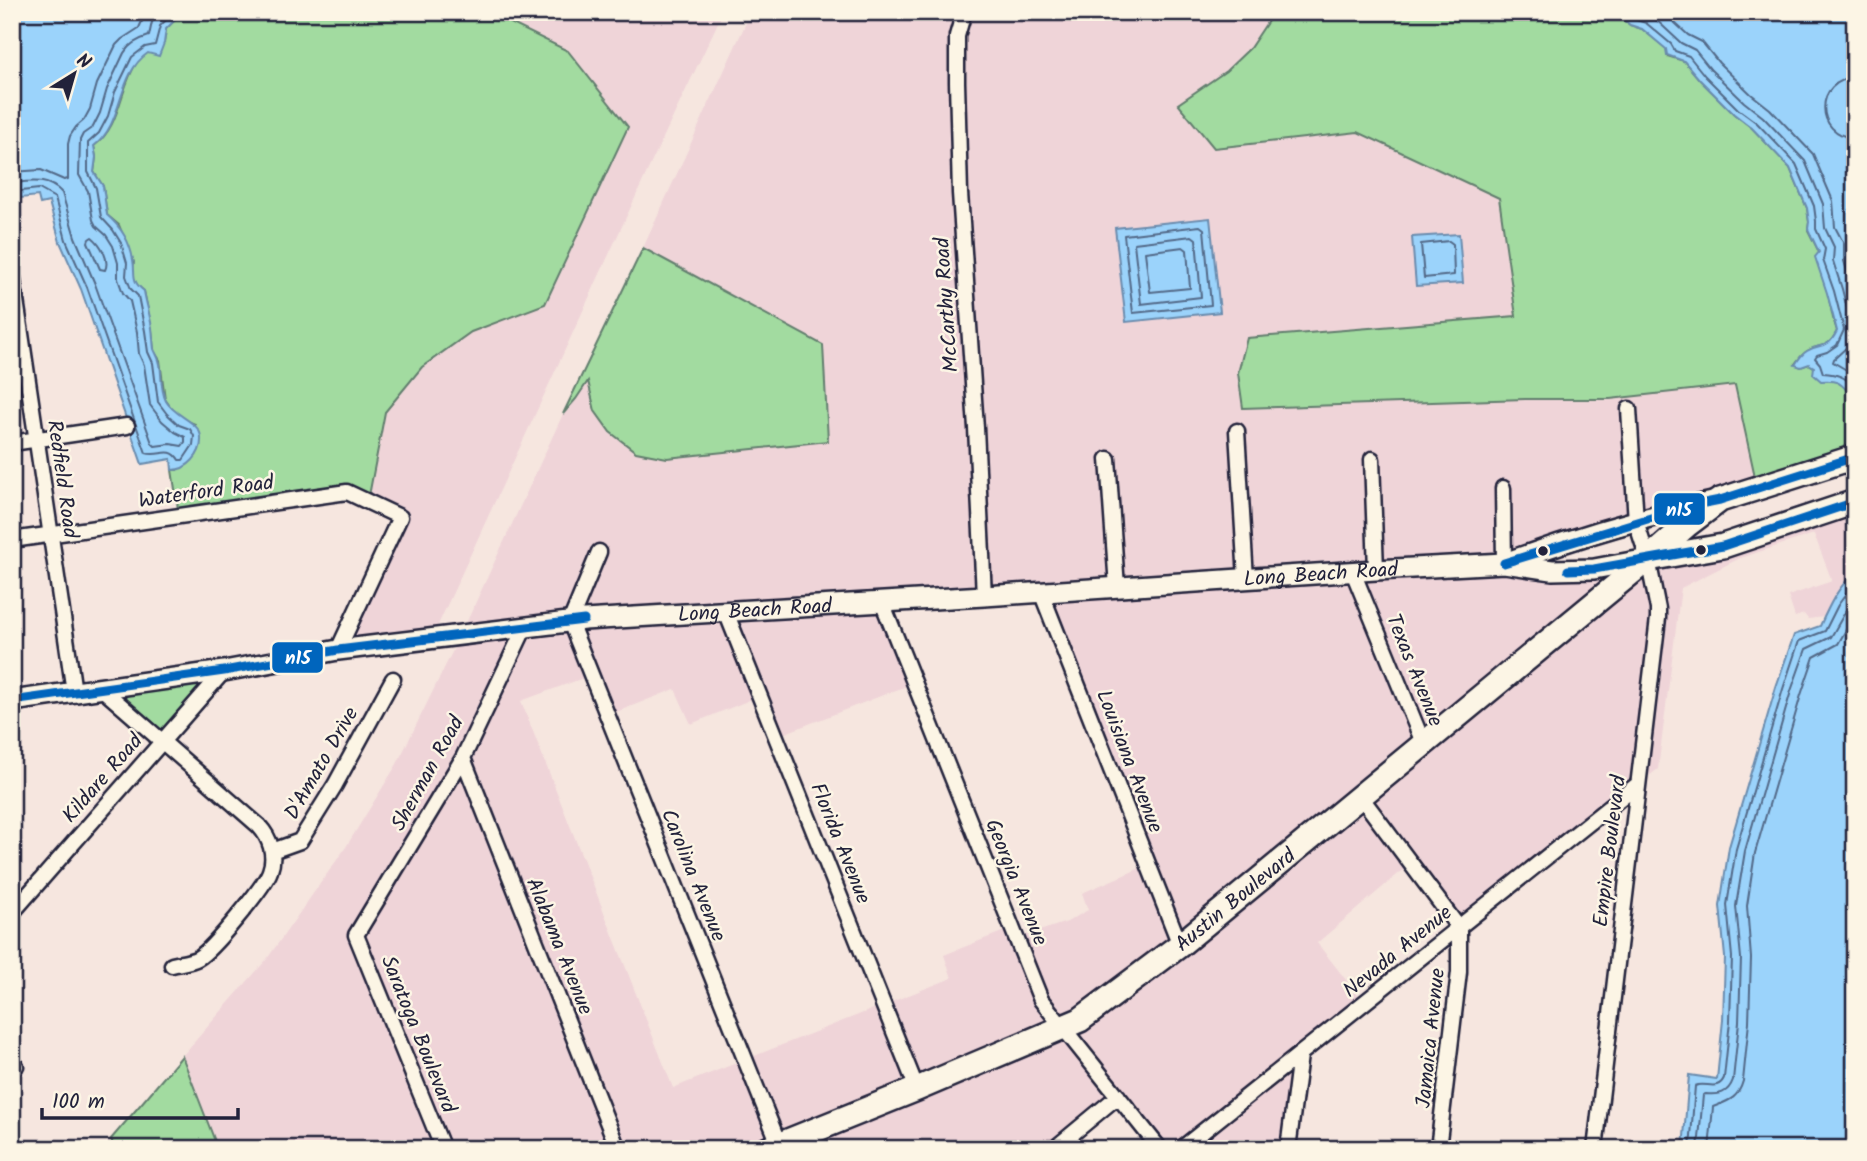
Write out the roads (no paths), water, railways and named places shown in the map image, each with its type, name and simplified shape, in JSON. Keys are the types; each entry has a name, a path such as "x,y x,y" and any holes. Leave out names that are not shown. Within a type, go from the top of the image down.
{"main road":[{"name":"Long Beach Road","path":"1504,563 1690,506 1720,500 1855,457"},
{"name":"Long Beach Road","path":"1648,559 1720,500"},
{"name":"Long Beach Road","path":"12,701 223,671 338,650 570,622 1376,569 1504,563 1552,570 1594,569 1723,546 1855,502"},
{"name":"Austin Boulevard","path":"773,1147 1080,1020 1180,945 1648,559"}],"street":[{"name":"McCarthy Road","path":"964,12 957,36 960,193 984,596"},
{"name":"Redfield Road","path":"12,273 74,692"},
{"name":"Empire Boulevard","path":"1595,1149 1658,618 1648,559 1636,522 1629,409"},
{"path":"12,443 127,426"},
{"path":"1237,430 1246,579"},
{"path":"1108,459 1117,587"},
{"path":"1372,459 1376,569"},
{"path":"1503,488 1504,563"},
{"name":"Waterford Road","path":"12,540 347,492 400,517 338,650"},
{"path":"570,622 599,552"},
{"name":"Texas Avenue","path":"1353,572 1423,745"},
{"name":"Louisiana Avenue","path":"1041,592 1180,945"},
{"name":"Georgia Avenue","path":"882,602 1041,1000 1160,1149"},
{"name":"Florida Avenue","path":"726,612 917,1089"},
{"name":"Carolina Avenue","path":"570,622 773,1147"},
{"name":"Sherman Road","path":"356,935 463,758 525,627"},
{"name":"Kildare Road","path":"12,913 223,671"},
{"name":"D'Amato Drive","path":"272,851 300,841 335,785 393,680"},
{"path":"100,688 259,826 266,834 272,851 267,878 226,931 198,958 172,965"},
{"name":"Alabama Avenue","path":"463,758 618,1149"},
{"name":"Nevada Avenue","path":"1181,1149 1638,785"},
{"path":"1361,797 1459,928"},
{"name":"Jamaica Avenue","path":"1438,1149 1460,972 1459,928"},
{"name":"Saratoga Boulevard","path":"356,935 443,1149"},
{"path":"1288,1149 1300,1055"},
{"path":"1054,1149 1118,1096"}],"water":[{"path":"12,12 183,12 166,29 159,56 148,53 130,73 111,124 94,146 94,172 103,186 107,215 127,241 132,253 135,280 144,291 154,349 160,364 164,397 170,407 200,432 199,450 193,460 178,469 172,470 171,459 142,464 81,289 60,242 49,202 40,204 38,196 12,199"},
{"path":"1614,12 1855,12 1855,95 1850,108 1855,116 1855,398 1837,382 1821,381 1813,374 1814,367 1809,364 1801,367 1795,365 1807,351 1830,341 1837,331 1815,257 1819,252 1808,229 1807,208 1790,168 1684,61 1667,55 1666,49 1642,29 1630,25"},
{"path":"1210,218 1220,312 1126,322 1115,228"},
{"path":"1459,234 1463,283 1416,286 1412,237"},
{"path":"1855,573 1855,1149 1683,1149 1689,1075 1717,1079 1723,1020 1725,957 1720,906 1729,847 1776,687 1794,635 1820,626 1839,590"}]}
